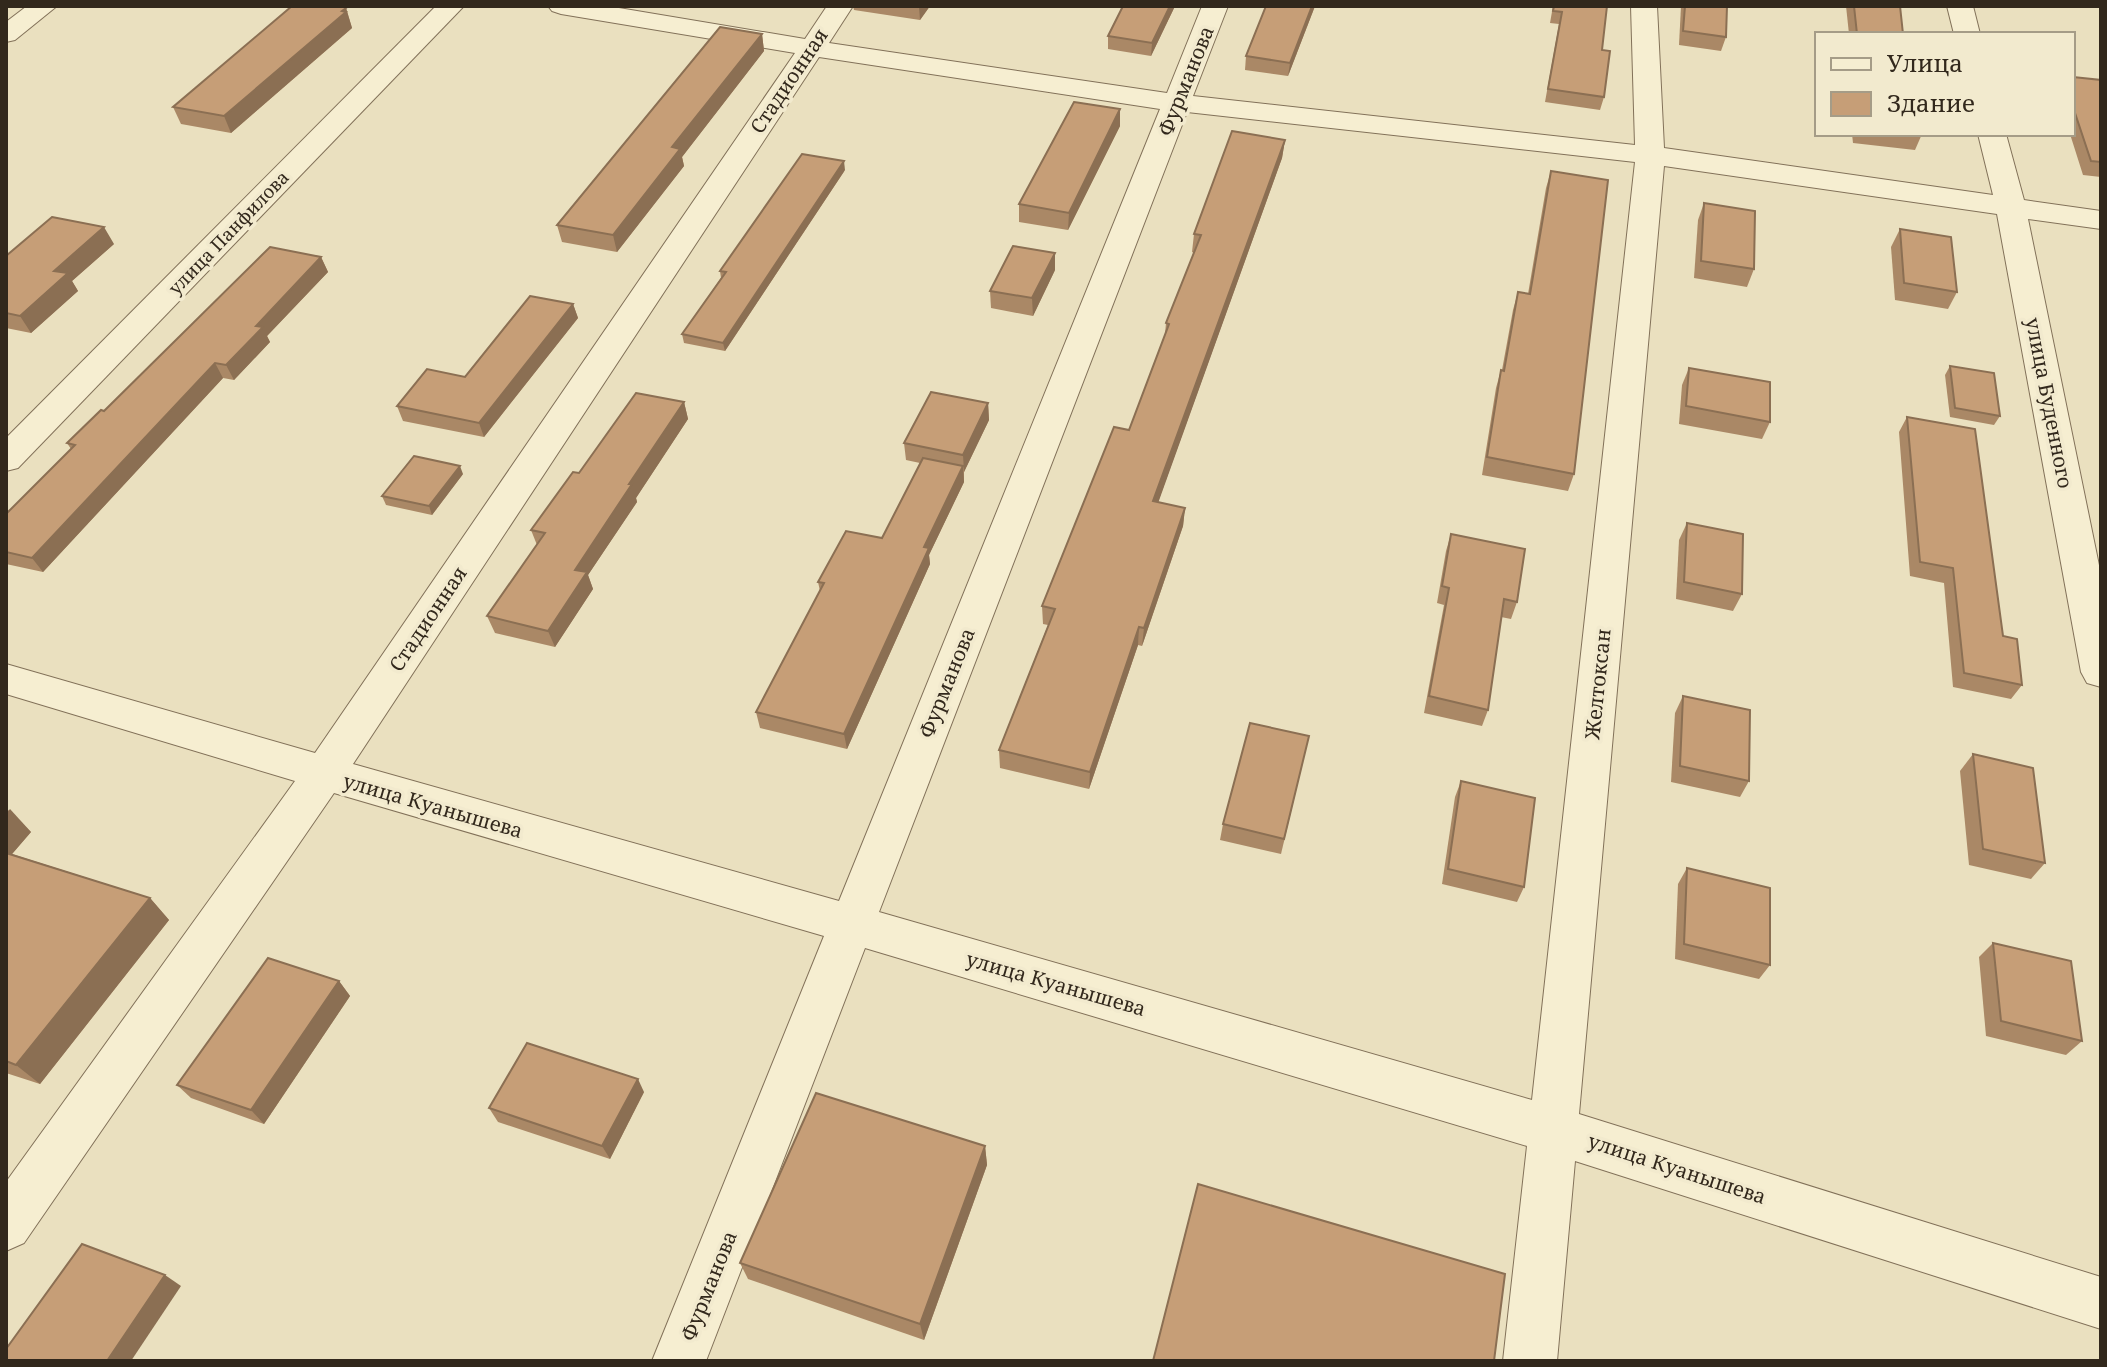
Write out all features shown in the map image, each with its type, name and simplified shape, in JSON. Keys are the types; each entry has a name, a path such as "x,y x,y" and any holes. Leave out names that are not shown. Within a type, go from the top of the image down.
{"street":[{"path":"6,34 44,6"},
{"name":"улица Панфилова","path":"6,459 451,6"},
{"path":"561,6 811,48 1177,103 1650,155 2101,220"},
{"name":"Стадионная","path":"6,1225 323,775 840,6"},
{"name":"Фурманова","path":"679,1361 1215,6"},
{"name":"Желтоксан","path":"1530,1361 1650,155 1644,6"},
{"path":"1960,6 1966,32"},
{"name":"улица Буденного","path":"1993,136 2011,208 2101,672"},
{"path":"6,413 42,422"},
{"name":"улица Куанышева","path":"6,679 323,775 851,924 1555,1130 2101,1303"}],"building":[{"path":"292,6 344,6 346,8 342,11 346,12 224,116 173,107"},
{"path":"1123,6 1170,6 1152,43 1108,36"},
{"path":"1266,6 1312,6 1290,63 1246,56"},
{"path":"1554,6 1607,6 1602,50 1610,51 1604,97 1548,89 1562,12 1553,11"},
{"path":"1685,6 1727,6 1726,37 1683,31"},
{"path":"1854,6 1900,6 1903,32 1857,32"},
{"path":"720,27 762,34 672,147 680,149 613,235 557,225"},
{"path":"2075,77 2101,80 2101,162 2091,161 2075,113"},
{"path":"1074,102 1120,109 1069,213 1019,204"},
{"path":"1232,131 1285,140 1153,501 1185,508 1144,628 1139,627 1090,772 999,750 1055,609 1042,606 1114,427 1129,430 1201,235 1194,234"},
{"path":"802,154 844,161 723,343 682,334 726,272 720,271"},
{"path":"1551,171 1608,180 1574,474 1487,457 1518,292 1530,294"},
{"path":"1704,203 1755,211 1754,269 1701,261"},
{"path":"52,217 104,227 54,271 68,273 20,316 6,313 6,256"},
{"path":"1900,229 1951,237 1957,292 1904,283"},
{"path":"1013,246 1055,253 1032,298 990,291"},
{"path":"270,247 321,257 256,326 263,327 226,365 215,363 32,558 6,552 6,514 75,445 67,443 101,410 104,411"},
{"path":"530,296 573,304 479,423 397,406 427,369 465,377"},
{"path":"1950,366 1994,373 2000,416 1955,408"},
{"path":"1689,368 1770,382 1770,422 1686,406"},
{"path":"931,392 988,403 963,455 904,443"},
{"path":"636,393 684,402 575,570 587,572 548,631 487,616 545,533 531,530 573,472 579,473"},
{"path":"1907,417 1975,429 2003,636 2017,639 2022,685 1964,673 1953,568 1920,562"},
{"path":"414,456 460,466 429,506 382,496"},
{"path":"923,458 963,466 924,547 929,548 844,734 756,712 824,583 818,582 846,531 882,538"},
{"path":"1687,523 1743,534 1742,594 1684,582"},
{"path":"1451,534 1525,549 1517,602 1504,599 1488,710 1429,696 1449,588 1442,586"},
{"path":"1683,696 1750,710 1749,781 1680,766"},
{"path":"1250,723 1309,736 1284,839 1223,824"},
{"path":"1973,754 2033,768 2045,863 1983,849"},
{"path":"1461,781 1535,798 1524,887 1448,869"},
{"path":"6,853 150,898 16,1065 6,1061"},
{"path":"1687,868 1770,888 1770,965 1684,944"},
{"path":"1993,943 2071,961 2082,1041 2001,1021"},
{"path":"268,958 339,981 251,1110 177,1085"},
{"path":"527,1043 638,1079 602,1146 489,1108"},
{"path":"816,1093 985,1146 920,1324 740,1263"},
{"path":"1198,1184 1505,1274 1494,1361 1153,1361"},
{"path":"82,1244 165,1275 107,1361 6,1361 6,1349"}]}
